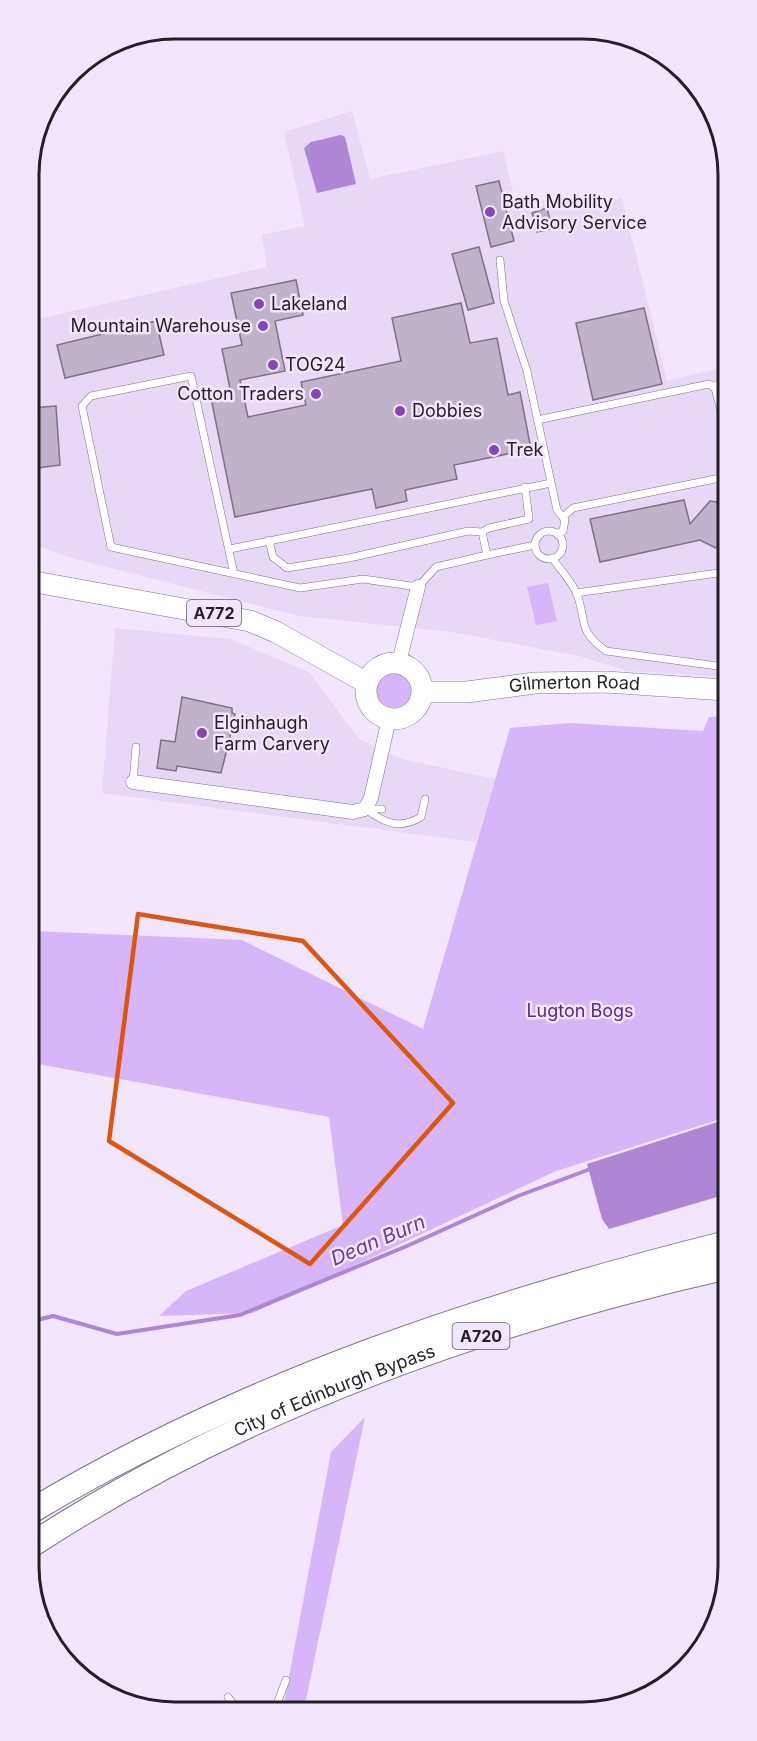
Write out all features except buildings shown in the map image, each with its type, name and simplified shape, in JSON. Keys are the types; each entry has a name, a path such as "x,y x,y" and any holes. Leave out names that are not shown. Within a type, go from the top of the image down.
{"highway":[{"name":"City of Edinburgh Bypass","path":"39,1507 176,1435 307,1376 374,1349 534,1295 718,1245"},
{"name":"City of Edinburgh Bypass","path":"39,1540 144,1477 323,1394 486,1335 558,1312 718,1269"}],"main road":[{"name":"A772","path":"39,585 250,621 276,632 367,683"},
{"path":"390,662 399,662 407,665 419,676 423,693 421,702 408,716 389,719 373,710 368,701 367,683 375,669 390,662"},
{"name":"Gilmerton Road","path":"423,693 467,692 535,683 606,682 718,690"}],"street":[{"path":"399,662 418,587"},
{"path":"133,782 352,812 365,809 371,798 389,719"}],"lane":[{"path":"500,260 509,322 527,371 557,510 563,517 565,526 557,534"},
{"path":"234,574 191,376 91,396 82,406 111,547 234,574 300,588 363,579 418,587 436,567 535,545"},
{"path":"537,420 709,384 713,387 718,399"},
{"path":"713,387 718,384"},
{"path":"563,517 573,508 718,478"},
{"path":"230,549 551,483"},
{"path":"269,540 273,557 286,568 349,558 468,531 482,532 489,528 529,519 525,487"},
{"path":"482,532 487,555"},
{"path":"552,558 562,550 562,541 557,534 545,532 538,537 535,545 541,556 552,558 576,593 582,622 591,640 606,651 718,666"},
{"path":"576,593 718,573"},
{"path":"133,782 136,747"},
{"path":"365,809 394,825 408,824 421,817 425,799"},
{"path":"365,809 382,809"},
{"path":"278,1702 286,1680"},
{"path":"228,1697 232,1702"}],"highlighted area":[{"path":"138,914 303,941 453,1103 310,1264 109,1141"}],"shaded area":[{"path":"352,111 370,179 503,151 516,205 562,197 563,210 622,198 667,381 718,368 718,677 627,671 579,656 452,632 299,616 72,558 39,546 39,319 267,267 262,235 305,226 284,132"},
{"path":"341,135 345,137 356,184 317,193 304,148 311,142"},
{"path":"115,628 230,639 309,672 359,739 402,759 495,779 476,842 102,793"},
{"path":"718,1122 718,1197 609,1229 602,1219 587,1164"}],"green space":[{"path":"548,583 557,621 536,625 527,587"},
{"path":"394,670 408,676 414,690 408,704 394,710 380,704 374,690 380,676"},
{"name":"Lugton Bogs","path":"718,716 718,1120 556,1171 253,1313 159,1316 186,1291 343,1225 329,1117 39,1064 39,931 242,940 423,1029 510,728 570,723 703,731 709,717"},
{"path":"365,1417 305,1702 284,1702 331,1452"}],"waterway":[{"name":"Dean Burn","path":"39,1320 53,1316 117,1334 240,1315 407,1246 518,1196 593,1168"}],"place":[{"name":"Bath Mobility Advisory Service","path":"490,212"},
{"name":"Lakeland","path":"259,304"},
{"name":"Mountain Warehouse","path":"263,326"},
{"name":"TOG24","path":"273,365"},
{"name":"Cotton Traders","path":"316,394"},
{"name":"Dobbies","path":"400,411"},
{"name":"Trek","path":"494,450"},
{"name":"Elginhaugh Farm Carvery","path":"202,733"}]}
